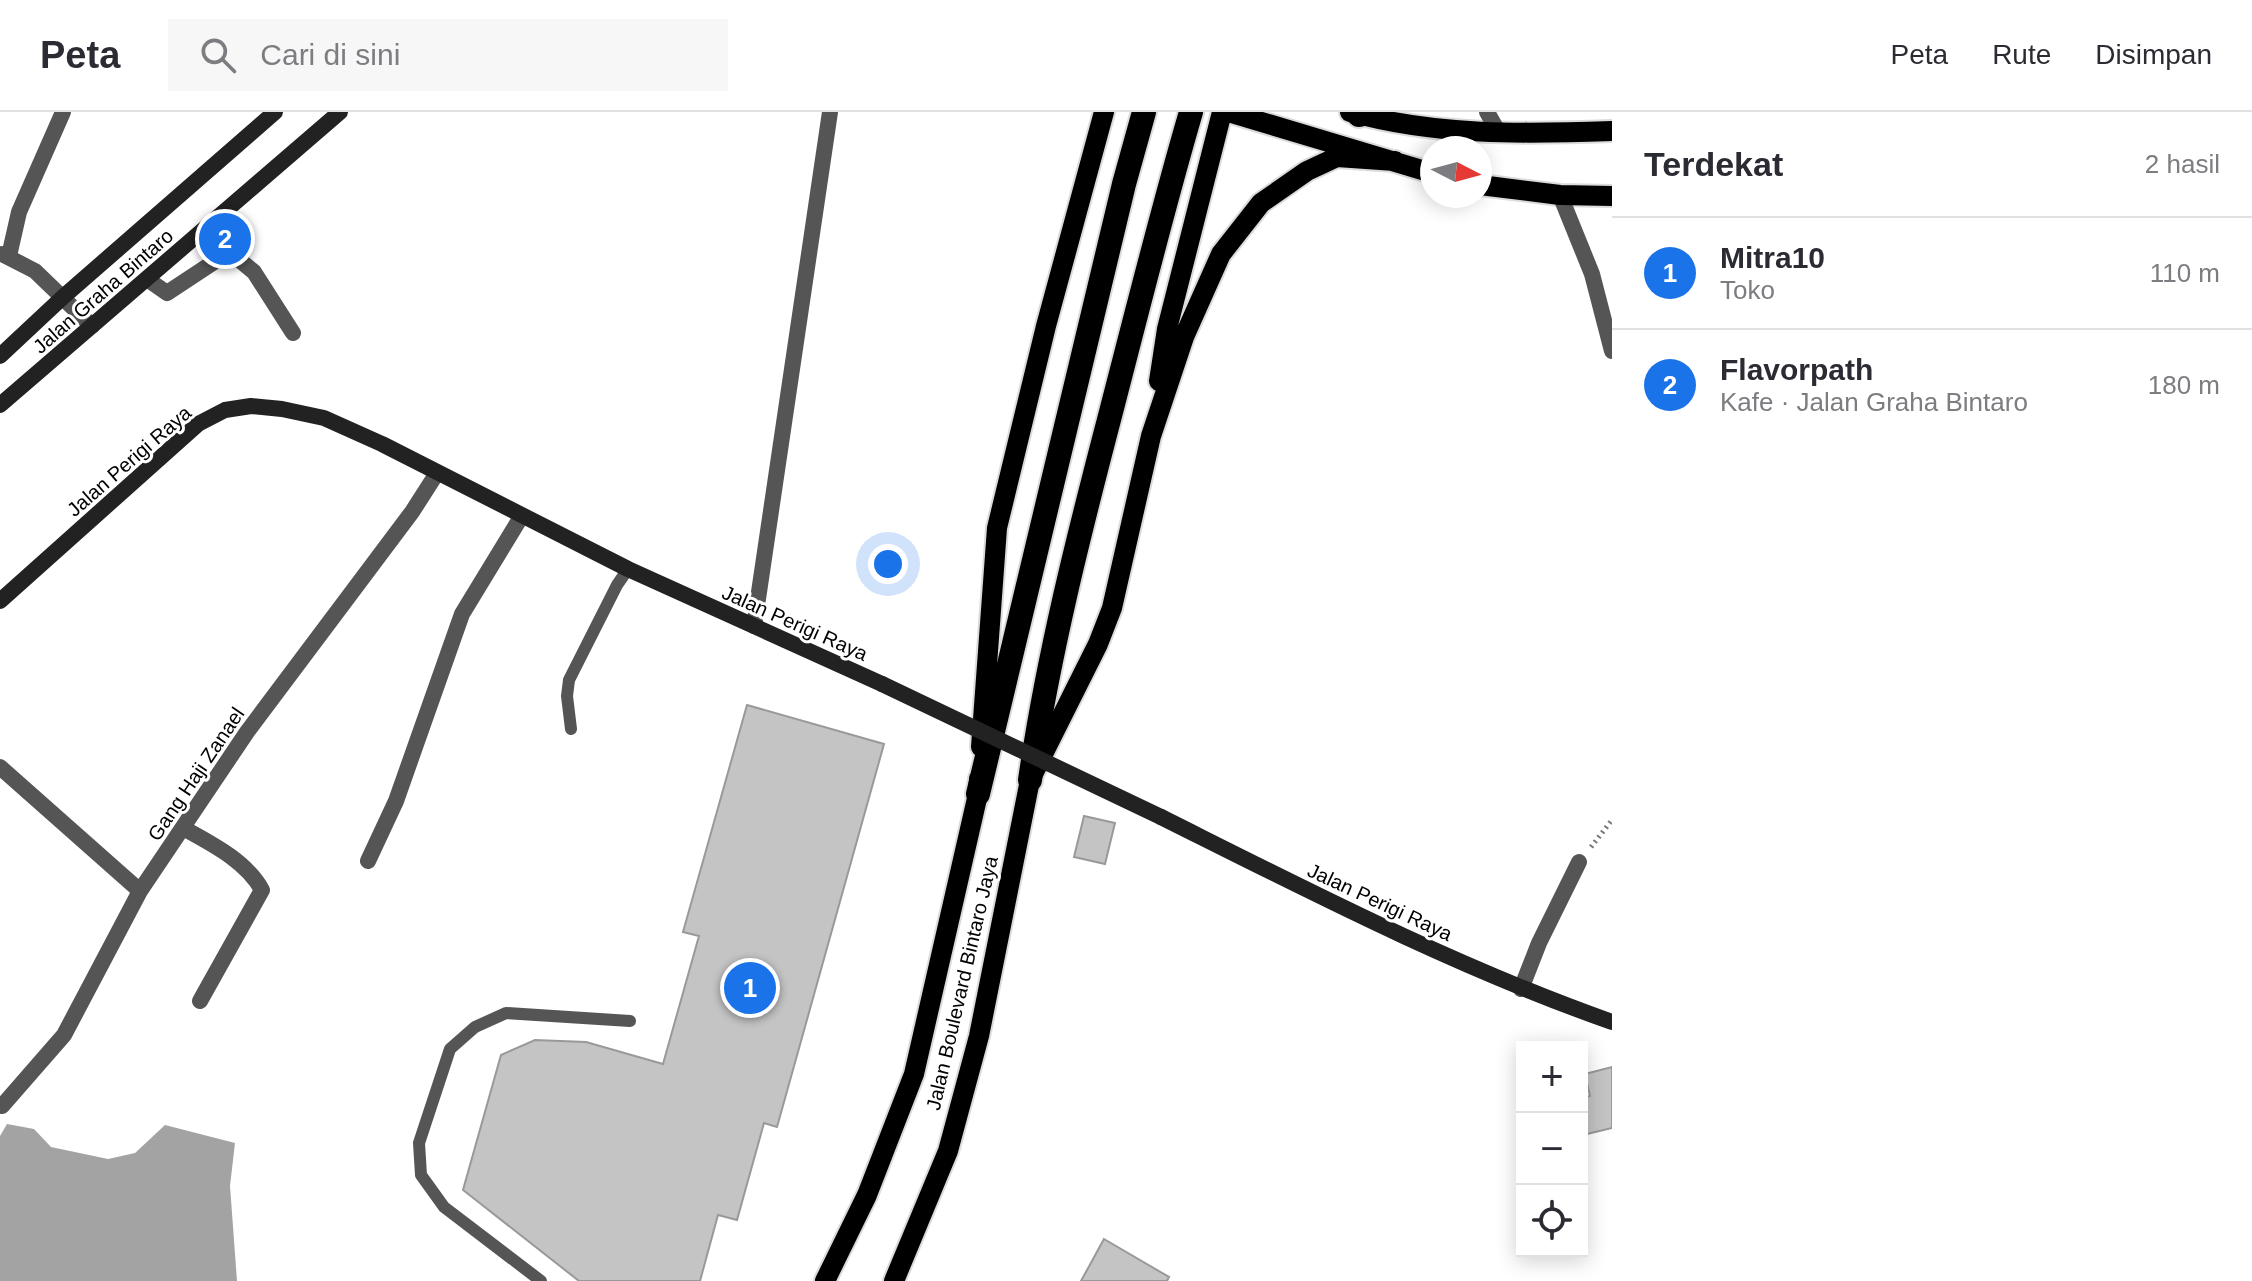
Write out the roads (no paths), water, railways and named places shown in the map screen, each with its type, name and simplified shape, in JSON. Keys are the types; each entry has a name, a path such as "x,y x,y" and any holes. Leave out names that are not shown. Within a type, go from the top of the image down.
{"highway":[{"path":"978,794 1124,184 1144,112"},
{"path":"1030,780 1040,709 1076,545 1191,112"}],"main road":[{"name":"Jalan Boulevard Bintaro Jaya","path":"825,1281 867,1195 914,1074 978,794 997,528 1046,326 1104,112"},
{"path":"1151,436 1167,329 1222,112"},
{"path":"1228,112 1420,169"},
{"path":"1355,113 1445,130 1499,133 1612,131"},
{"path":"1151,436 1184,337 1221,254 1261,203 1307,171 1337,157 1395,161"},
{"path":"1492,186 1560,195 1612,196"},
{"name":"Jalan Boulevard Bintaro Jaya","path":"894,1281 948,1151 976,1051 1030,780 1098,644 1112,608 1151,436"}],"street":[{"path":"63,112 19,212 3,259 35,271 92,326"},
{"name":"Jalan Graha Bintaro","path":"0,356 275,112"},
{"name":"Jalan Graha Bintaro","path":"0,405 340,112"},
{"path":"754,626 830,112"},
{"path":"1487,112 1499,133"},
{"path":"1560,195 1592,274 1612,351"},
{"path":"147,279 167,293 220,258 236,257 254,272 293,333"},
{"name":"Jalan Perigi Raya","path":"0,601 198,424 225,410 251,406 324,418 382,444 628,569 882,684 1386,929 1521,989 1612,1022"},
{"name":"Gang Haji Zanael","path":"2,1106 64,1035 140,891 247,732 412,512 437,473"},
{"path":"368,861 396,801 462,614 521,517"},
{"path":"0,767 140,891"},
{"path":"183,828 254,875 262,890 200,1001"},
{"path":"1521,989 1539,943 1579,862"}],"lane":[{"path":"571,729 567,696 569,680 628,569"},
{"path":"541,1281 444,1207 421,1175 419,1143 450,1049 475,1027 506,1013 630,1021"}],"place":[{"name":"Flavorpath","path":"225,239"},
{"name":"Mitra10","path":"750,988"}]}
